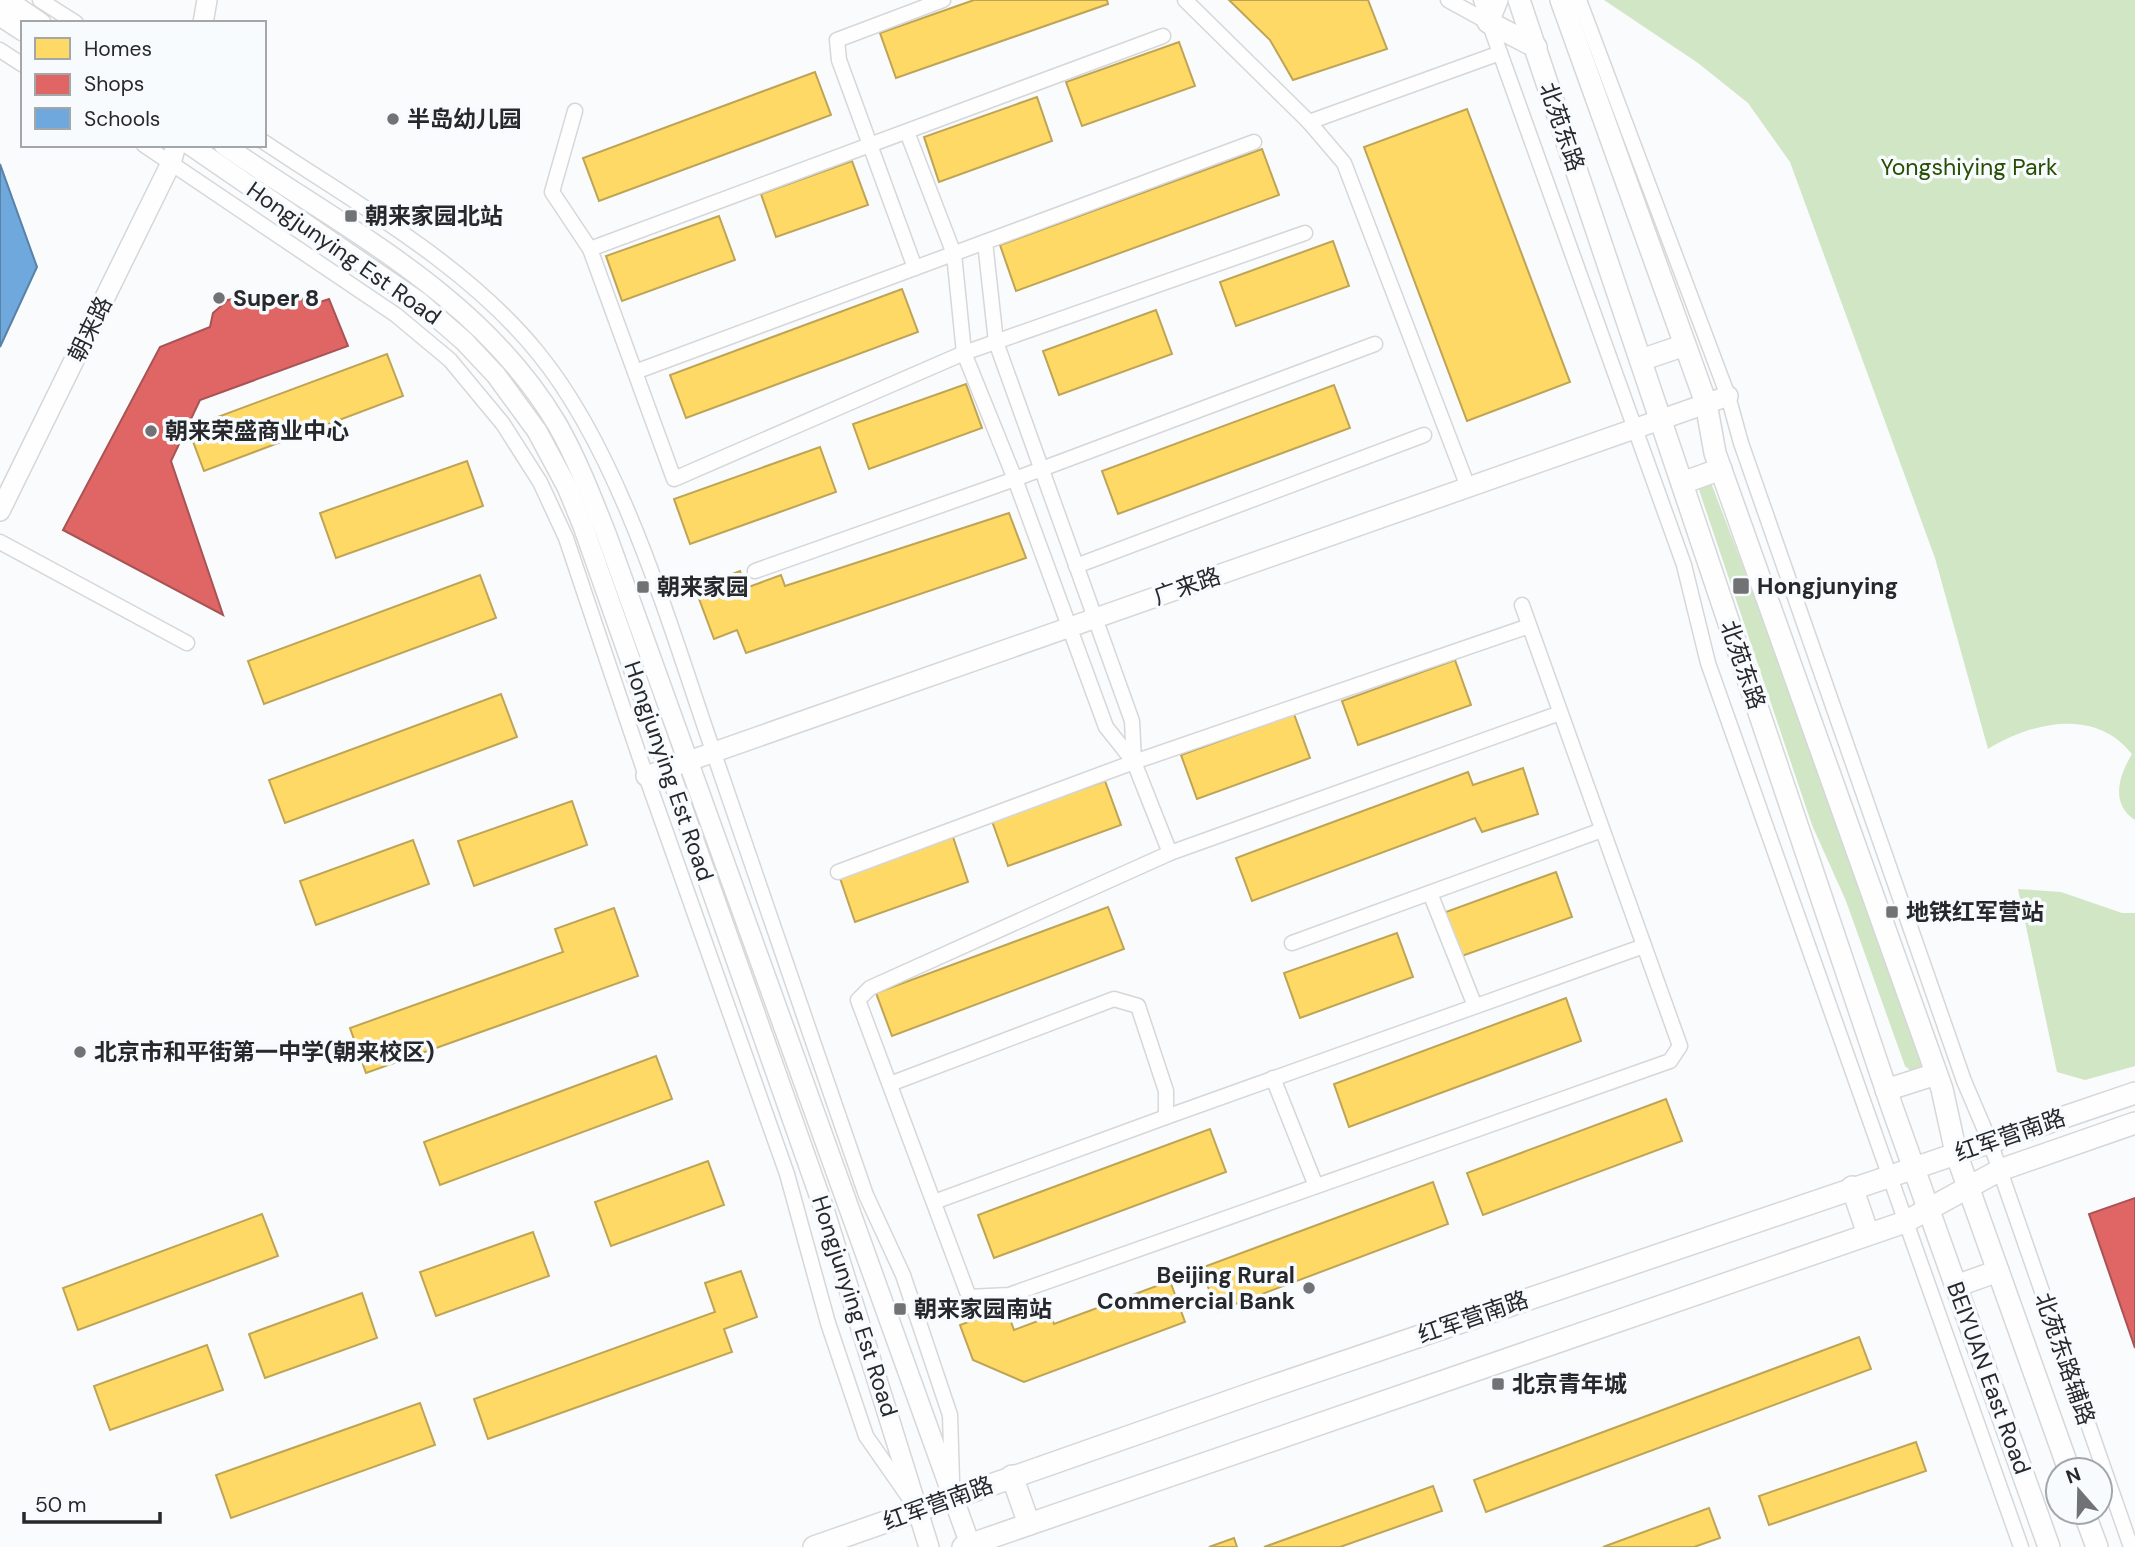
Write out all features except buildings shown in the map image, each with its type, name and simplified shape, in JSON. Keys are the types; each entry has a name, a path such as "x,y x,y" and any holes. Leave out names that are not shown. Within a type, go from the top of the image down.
{"main road":[{"path":"1497,0 1488,22 1536,47"},
{"name":"北苑东路","path":"1519,0 1928,1209"},
{"name":"北苑东路","path":"1561,0 1706,403 1721,469 1936,1073 1956,1153 1969,1189"},
{"path":"1641,360 1685,345"},
{"path":"1682,483 1721,469"},
{"path":"1886,1090 1936,1073"},
{"name":"红军营南路","path":"814,1547 861,1539 952,1496 1852,1187 2135,1093"},
{"name":"红军营南路","path":"968,1546 1905,1222 2000,1170 2135,1123"},
{"path":"1852,1187 1868,1234"},
{"name":"BEIYUAN East Road","path":"1969,1189 2064,1456"},
{"name":"BEIYUAN East Road","path":"1928,1209 2049,1547"},
{"path":"1956,1286 1998,1271"},
{"path":"1012,1476 1029,1524"},
{"path":"2089,1526 2097,1547"}],"street":[{"path":"7,0 38,21"},
{"path":"40,0 73,21"},
{"path":"203,21 206,0"},
{"path":"915,268 839,60 837,40 943,0"},
{"path":"1185,0 1309,122 1344,163 1468,487"},
{"path":"1448,0 1488,22"},
{"path":"1481,0 1684,565 1708,663 2021,1547"},
{"name":"北苑东路辅路","path":"1579,0 1728,396 1741,443 1964,1081 1990,1142 2131,1547"},
{"path":"0,16 21,30"},
{"path":"590,248 1163,36"},
{"path":"0,50 21,64"},
{"path":"1309,122 1500,54"},
{"path":"575,111 552,192 590,248 674,479 964,353 1306,233"},
{"path":"907,132 954,254 964,353 1015,479 1106,727 1134,762 1170,853"},
{"path":"635,372 1254,142"},
{"path":"266,143 454,272 539,354 595,444 627,512 866,1195 903,1275 950,1415 952,1496"},
{"path":"150,147 173,154 396,315 450,360 503,424 540,482 566,538 646,776 786,1174 828,1323 866,1436 918,1511"},
{"name":"Hongjunying Est Road","path":"193,147 418,301 464,341 520,405 552,457 583,526 876,1277 968,1546"},
{"name":"Hongjunying Est Road","path":"227,147 430,282 486,332 556,424 590,494 823,1206 929,1547"},
{"name":"朝来路","path":"0,512 173,154"},
{"path":"985,242 996,342 1132,722 1134,762"},
{"path":"755,571 1015,479 1375,344"},
{"name":"广来路","path":"646,776 1728,396"},
{"path":"1076,566 1424,435"},
{"path":"0,542 187,643"},
{"path":"1522,605 1679,1046 1670,1061 1009,1295 969,1297 858,1000 870,988 1170,853 1560,713"},
{"path":"838,872 1134,762 1529,626"},
{"path":"1292,943 1602,830"},
{"path":"1430,893 1475,1006"},
{"path":"934,1202 1644,946"},
{"path":"890,1083 1114,999 1138,1006 1166,1091 1166,1117"},
{"path":"1273,1078 1316,1186"}],"green space":[{"name":"Yongshiying Park","path":"1604,0 2135,0 2135,820 2127,813 2119,797 2121,779 2132,754 2117,739 2100,730 2082,725 2043,726 1988,749 1935,558 1790,162 1748,103 1698,63"},
{"path":"1710,480 1792,695 1922,1060 1920,1070 1912,1072 1905,1066 1846,901 1812,825 1698,487"},
{"path":"2018,889 2061,892 2122,913 2135,913 2135,1066 2085,1080 2057,1072"}],"place":[{"name":"半岛幼儿园","path":"393,119"},
{"name":"朝来家园北站","path":"351,216"},
{"name":"Super 8","path":"219,298"},
{"name":"朝来荣盛商业中心","path":"151,431"},
{"name":"Hongjunying","path":"1741,586"},
{"name":"朝来家园","path":"643,587"},
{"name":"地铁红军营站","path":"1892,912"},
{"name":"北京市和平街第一中学(朝来校区)","path":"80,1052"},
{"name":"Beijing Rural Commercial Bank","path":"1309,1288"},
{"name":"朝来家园南站","path":"900,1309"},
{"name":"北京青年城","path":"1498,1384"}]}
